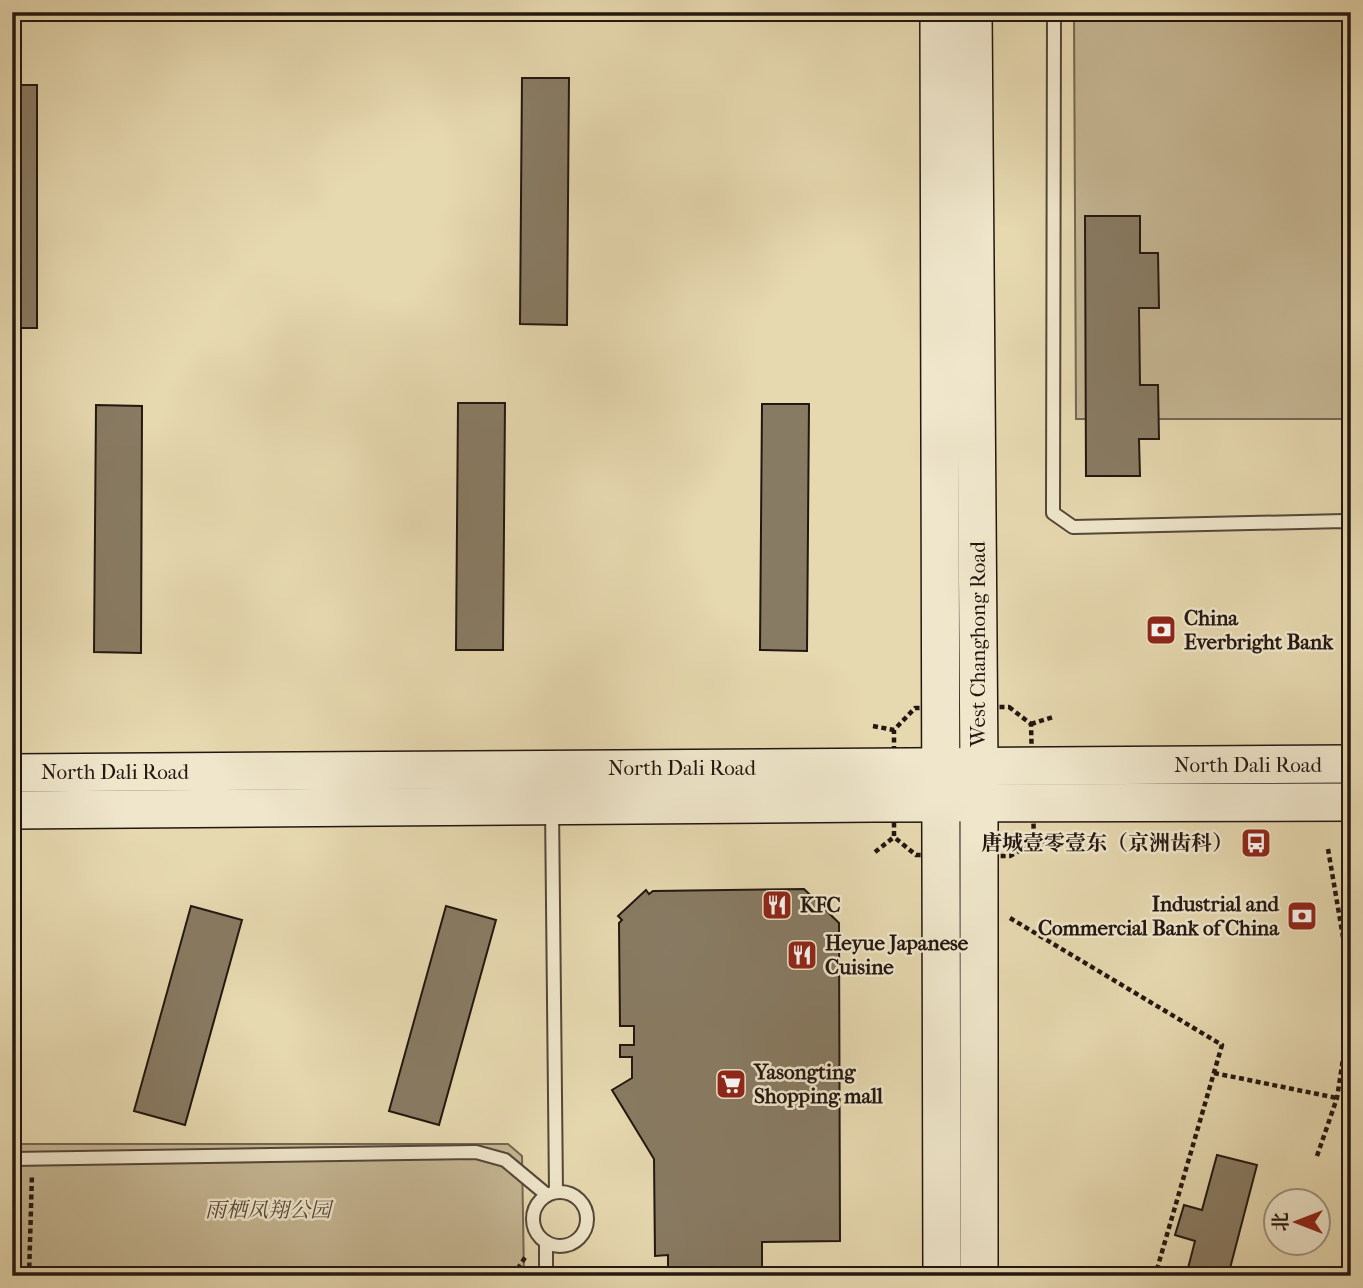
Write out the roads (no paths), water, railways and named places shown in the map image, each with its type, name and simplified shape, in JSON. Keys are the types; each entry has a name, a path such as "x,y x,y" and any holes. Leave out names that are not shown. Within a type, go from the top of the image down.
{"main road":[{"name":"West Changhong Road","path":"939,12 942,1276"},
{"name":"West Changhong Road","path":"973,12 979,767 979,1276"},
{"name":"North Dali Road","path":"12,773 1351,764"},
{"name":"North Dali Road","path":"12,810 1351,802"}],"lane":[{"path":"1054,12 1053,513 1073,527 1344,521 1351,524"},
{"path":"551,1193 552,806"},
{"path":"12,1159 477,1152 505,1160 551,1193"},
{"path":"564,1191 580,1199 588,1215 584,1233 571,1244 554,1246 546,1242 538,1236 533,1218 535,1209 551,1193 564,1191"},
{"path":"546,1242 546,1276"}],"place":[{"name":"China Everbright Bank","path":"1161,630"},
{"name":"唐城壹零壹东（京洲齿科）","path":"1256,843"},
{"name":"KFC","path":"777,905"},
{"name":"Industrial and Commercial Bank of China","path":"1302,916"},
{"name":"Heyue Japanese Cuisine","path":"802,955"},
{"name":"Yasongting Shopping mall","path":"731,1084"}],"park label":[{"name":"雨栖凤翔公园","path":"268,1210"}]}
